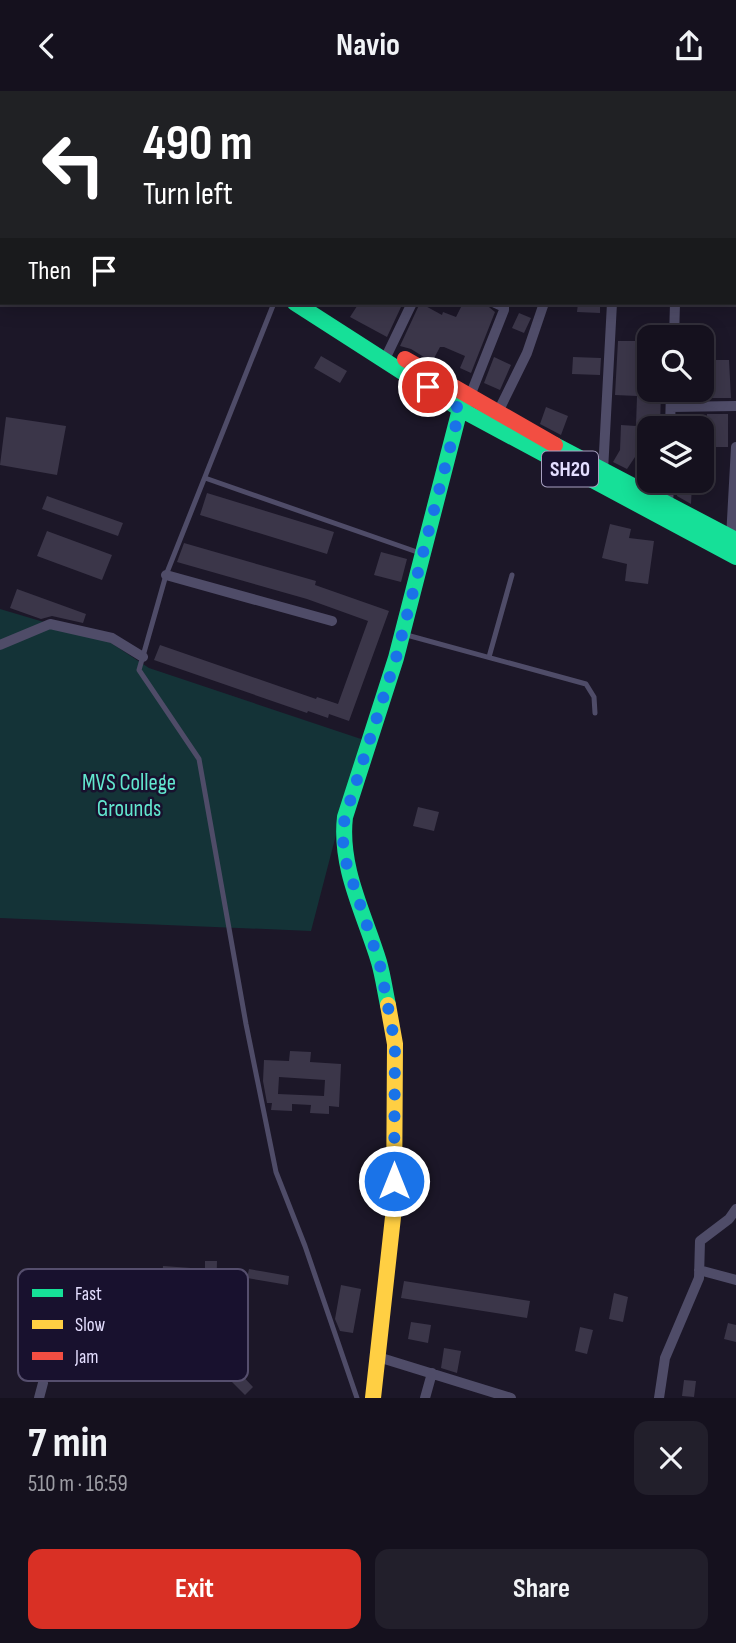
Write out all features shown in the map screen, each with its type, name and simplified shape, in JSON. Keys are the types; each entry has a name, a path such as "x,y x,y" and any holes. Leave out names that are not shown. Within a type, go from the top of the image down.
{"street":[{"name":"SH20","path":"299,305 465,402 668,514 734,539"},
{"name":"SH20","path":"319,305 387,355"},
{"path":"387,355 411,305"},
{"path":"373,1398 394,1208 395,1044 380,965 349,873 342,834 403,633 422,554 465,402 504,310 500,305"},
{"path":"498,412 527,353 543,305"},
{"path":"603,471 611,305"},
{"path":"674,325 675,305"},
{"name":"SH20","path":"465,402 498,412 603,471 736,557"},
{"path":"671,402 671,416"},
{"path":"671,407 736,406"},
{"path":"734,539 736,447"},
{"path":"668,514 669,493"},
{"path":"166,575 332,621"},
{"path":"0,645 50,624 112,638 144,657"},
{"path":"659,1398 666,1358 699,1278 700,1241 729,1219 736,1209"},
{"path":"699,1271 736,1280"},
{"path":"378,1356 510,1398"},
{"path":"425,1398 432,1373"},
{"path":"39,1398 44,1383"}],"lane":[{"path":"273,305 166,575 139,670 199,759 246,1024 276,1172 305,1246 357,1398"},
{"path":"205,478 422,554"},
{"path":"489,657 512,575"},
{"path":"403,633 586,684 594,697 595,713"}],"green space":[{"name":"MVS College Grounds","path":"0,609 108,641 149,668 361,739 311,931 0,918"}],"building":[{"path":"358,305 401,307 387,337 350,317"},
{"path":"419,305 442,315 443,312 456,317 462,305 486,305 495,312 471,373 460,368 465,356 444,347 440,347 432,362 411,349 400,346"},
{"path":"578,305 600,305 600,313 577,312"},
{"path":"519,313 531,318 524,333 512,328"},
{"path":"618,341 637,341 637,396 615,395"},
{"path":"321,356 347,371 340,383 314,368"},
{"path":"494,357 511,365 500,390 484,383"},
{"path":"573,357 601,358 600,375 572,374"},
{"path":"714,360 729,360 731,398 714,398"},
{"path":"637,396 637,402 661,402 660,416 637,416 637,454 627,469 613,462 620,450 621,425 636,426"},
{"path":"546,407 568,416 561,435 540,424"},
{"path":"728,414 728,447 714,447 714,416 707,416"},
{"path":"6,417 66,426 57,475 0,465"},
{"path":"207,493 334,532 327,554 200,515"},
{"path":"677,493 692,493 691,504 677,496"},
{"path":"47,496 123,523 118,536 42,509"},
{"path":"610,524 631,529 629,538 654,541 648,584 625,581 627,564 602,558"},
{"path":"47,531 112,555 102,580 37,556"},
{"path":"184,543 316,581 315,585 389,611 349,721 329,714 328,718 308,711 307,713 154,660 160,645 316,699 317,697 338,704 368,621 307,599 177,562"},
{"path":"381,552 407,559 401,582 374,575"},
{"path":"17,589 86,614 83,623 52,616 41,619 10,608"},
{"path":"418,807 439,812 434,831 413,826"},
{"path":"290,1051 311,1052 310,1062 341,1064 339,1107 329,1106 329,1114 310,1113 311,1105 292,1104 292,1111 271,1110 272,1103 267,1103 263,1081 264,1060 289,1061","holes":["279,1077 325,1080 324,1096 278,1094"]},
{"path":"205,1261 217,1261 217,1269 205,1269"},
{"path":"163,1266 205,1269 163,1269"},
{"path":"249,1269 289,1276 288,1285 248,1278"},
{"path":"404,1281 530,1301 527,1318 401,1298"},
{"path":"341,1285 361,1289 353,1333 340,1331 335,1319"},
{"path":"614,1293 628,1297 623,1322 609,1319"},
{"path":"411,1322 431,1325 428,1343 408,1339"},
{"path":"728,1323 736,1325 736,1342 724,1339"},
{"path":"580,1327 593,1330 587,1354 575,1351"},
{"path":"444,1348 461,1351 457,1373 441,1368"},
{"path":"684,1380 696,1381 694,1397 682,1396"},
{"path":"231,1381 247,1381 253,1387 245,1395"}],"traffic: fast":[{"path":"298,305 460,409 736,557"},
{"path":"388,1005 379,962 349,873 344,836 345,817 396,658 460,409 467,399"},
{"path":"555,445 736,540"}],"traffic: slow":[{"path":"373,1398 394,1208 395,1044 388,1005"}],"traffic: jam":[{"path":"405,359 555,445"}],"route":[{"path":"394,1181 395,1044 380,965 349,873 342,834 345,817 396,658 460,409 428,387"}]}
